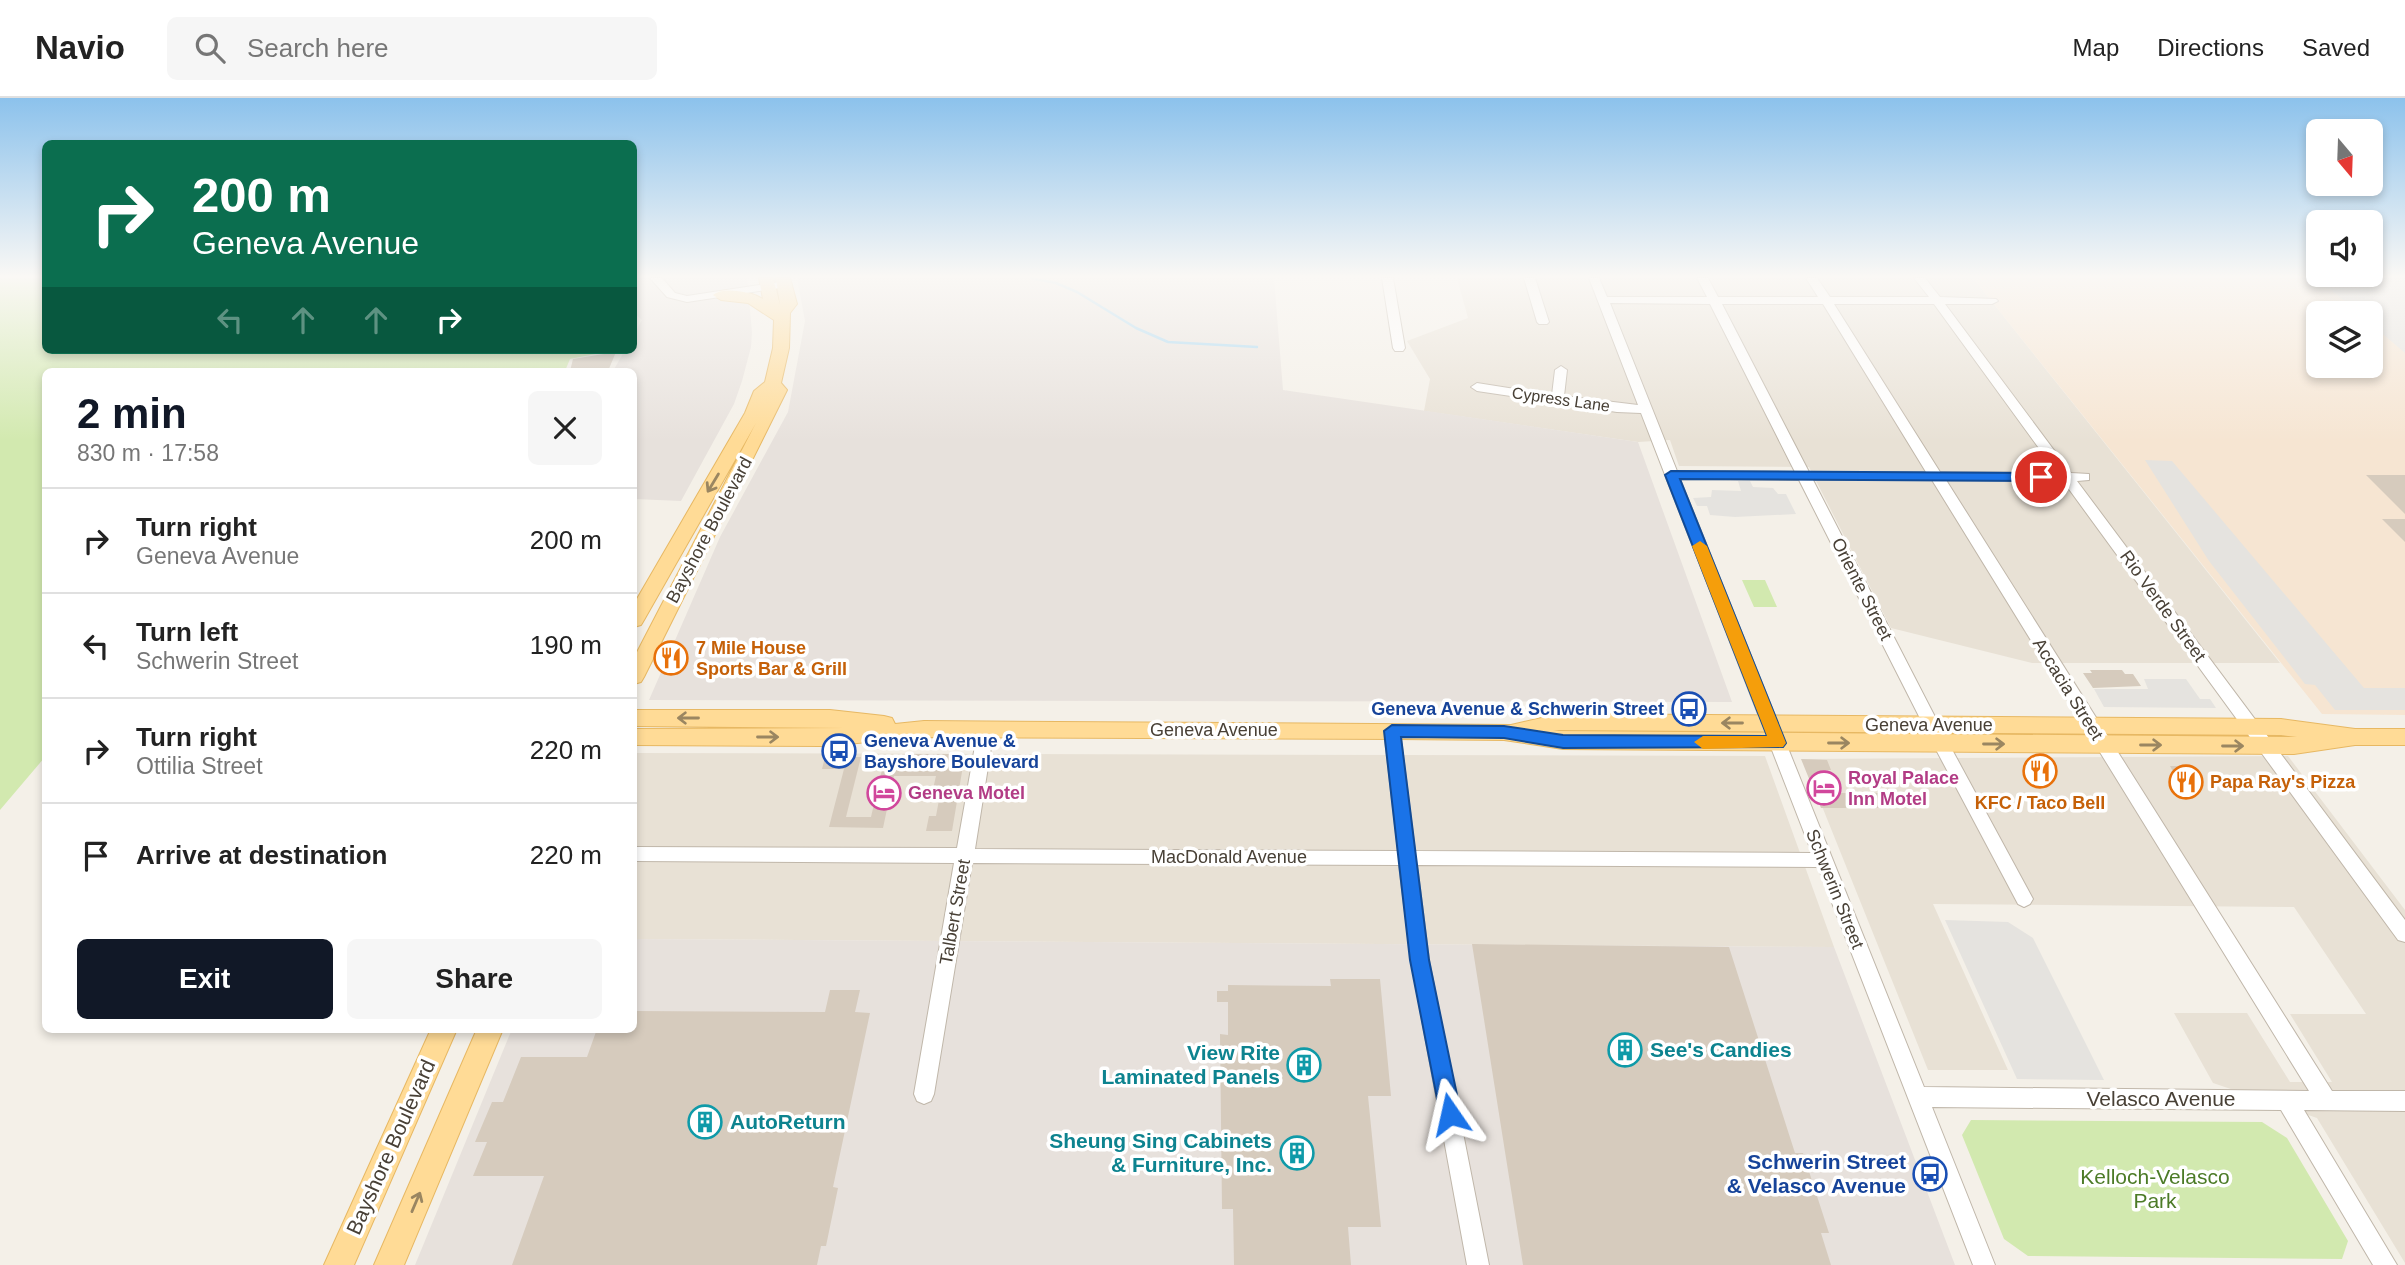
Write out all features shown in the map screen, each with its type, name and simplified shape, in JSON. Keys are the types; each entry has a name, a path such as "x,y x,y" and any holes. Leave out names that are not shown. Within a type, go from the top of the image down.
{"main road":[{"name":"Bayshore Boulevard","path":"637,615 753,413 762,391 773,384 781,353 782,332"},
{"name":"Bayshore Boulevard","path":"637,671 774,404 779,390 773,384"},
{"name":"Geneva Avenue","path":"637,718 839,719 924,729"},
{"name":"Geneva Avenue","path":"637,737 824,738 924,729 986,729 1504,732 1563,741 1774,733 1937,734 2091,726 2298,728 2355,737 2405,737"},
{"name":"Geneva Avenue","path":"1937,734 2103,745 2266,746 2315,744 2355,737"},
{"name":"Bayshore Boulevard","path":"339,1265 442,1033"},
{"path":"389,1265 488,1033"}],"street":[{"path":"1396,332 1399,348"},
{"name":"Schwerin Street","path":"1615,332 1984,1265"},
{"name":"Oriente Street","path":"1731,332 2024,899"},
{"name":"Accacia Street","path":"1846,332 2326,1100"},
{"name":"Rio Verde Street","path":"1963,332 2076,477 2252,727 2405,934"},
{"path":"1558,399 1561,370"},
{"name":"Cypress Lane","path":"1477,387 1645,409"},
{"path":"1671,475 2076,477"},
{"name":"Talbert Street","path":"924,1094 986,729"},
{"path":"1392,731 1420,960 1478,1265"},
{"name":"MacDonald Avenue","path":"637,854 1824,860"},
{"name":"Velasco Avenue","path":"1917,1097 2405,1101"},
{"path":"2287,1100 2386,1265"}],"shaded area":[{"path":"637,332 752,332 751,347 734,404 681,501 637,499 637,368 615,368 623,354 637,354"},
{"path":"803,332 1278,332 1283,390 1638,442 1732,702 649,700 720,537 788,412"},
{"path":"1430,332 2016,332 2280,663 2032,663 1891,628 1809,467 1679,466 1670,440 1638,442 1424,411 1430,379 1407,341"},
{"path":"2017,332 2306,332 2306,378 2383,378 2383,332 2405,332 2405,715 2322,714"},
{"path":"2383,332 2405,332 2405,353 2383,334"},
{"path":"2145,460 2172,461 2364,688 2405,688 2405,710 2335,710 2315,685 2305,684 2209,561"},
{"path":"1738,481 1750,481 1753,487 1773,488 1778,494 1786,494 1796,514 1735,517 1710,515 1707,506 1697,506 1693,498 1711,497 1712,490 1741,491"},
{"path":"2144,679 2186,679 2200,699 2210,699 2216,708 2104,707 2094,689 2148,689"},
{"path":"637,753 1765,756 1834,947 637,939"},
{"path":"2288,756 2405,910 2405,1263 2317,1118 2213,1083 2174,1013 2247,1013 2290,1082 2332,1082 2290,1014 2366,1014 2294,907 1933,904 2008,1070 1928,1070 1803,759"},
{"path":"1945,920 2008,922 2033,938 2104,1080 2017,1079"},
{"path":"637,939 1834,947 1955,1265 415,1265 510,1033 637,1033"}],"green space":[{"path":"0,332 42,332 42,354 595,354 570,359 566,368 42,368 42,761 0,810"},
{"path":"1742,580 1765,580 1777,607 1754,607"},
{"name":"Kelloch-Velasco Park","path":"1971,1120 2262,1122 2287,1138 2348,1241 2342,1259 2028,1256 2004,1239 1962,1135"}],"building":[{"path":"615,354 609,368 571,368 573,359"},
{"path":"2366,475 2405,475 2405,514"},
{"path":"2382,519 2405,519 2405,542"},
{"path":"2090,670 2122,670 2125,674 2133,674 2141,686 2093,688 2083,673 2092,673"},
{"path":"902,754 965,754 952,831 926,831 929,816 936,816 941,789 933,789 936,776 894,776 883,828 829,827 844,769 822,769 825,757 861,757 846,817 871,817 885,757 902,757"},
{"name":"Royal Palace Inn Motel","path":"1801,759 1827,760 1831,770 1826,770 1836,793 1881,793 1888,808 1821,808"},
{"name":"Papa Ray's Pizza","path":"2170,766 2182,766 2196,786 2181,786"},
{"name":"See's Candies","path":"1472,944 1729,947 1795,1153 1803,1153 1829,1233 1821,1233 1831,1265 1523,1265"},
{"path":"1330,979 1380,979 1391,1096 1368,1096 1381,1227 1348,1227 1351,1265 1234,1265 1233,1209 1222,1209 1220,1034 1228,1035 1228,1002 1217,1002 1217,991 1228,991 1228,985 1331,986"},
{"name":"AutoReturn","path":"830,990 860,990 855,1012 870,1013 833,1187 838,1188 826,1246 821,1246 817,1265 512,1265 544,1176 473,1176 487,1142 475,1142 492,1102 503,1102 521,1057 587,1057 596,1033 637,1033 637,1011 825,1012"}],"waterway":[{"path":"1146,332 1168,342 1257,347"}],"slow traffic":[{"path":"1700,546 1777,743 1703,742"}],"place":[{"name":"7 Mile House Sports Bar & Grill","path":"671,658"},
{"name":"Geneva Avenue & Schwerin Street","path":"1689,709"},
{"name":"Geneva Avenue & Bayshore Boulevard","path":"839,751"},
{"name":"KFC / Taco Bell","path":"2040,771"},
{"name":"Papa Ray's Pizza","path":"2186,782"},
{"name":"Royal Palace Inn Motel","path":"1824,788"},
{"name":"Geneva Motel","path":"884,793"},
{"name":"See's Candies","path":"1625,1050"},
{"name":"View Rite Laminated Panels","path":"1304,1065"},
{"name":"AutoReturn","path":"705,1122"},
{"name":"Sheung Sing Cabinets & Furniture, Inc.","path":"1297,1153"},
{"name":"Schwerin Street & Velasco Avenue","path":"1930,1174"}],"route":[{"path":"1450,1114 1420,960 1392,731 1504,732 1563,741 1777,743 1671,475 2041,477"}]}
